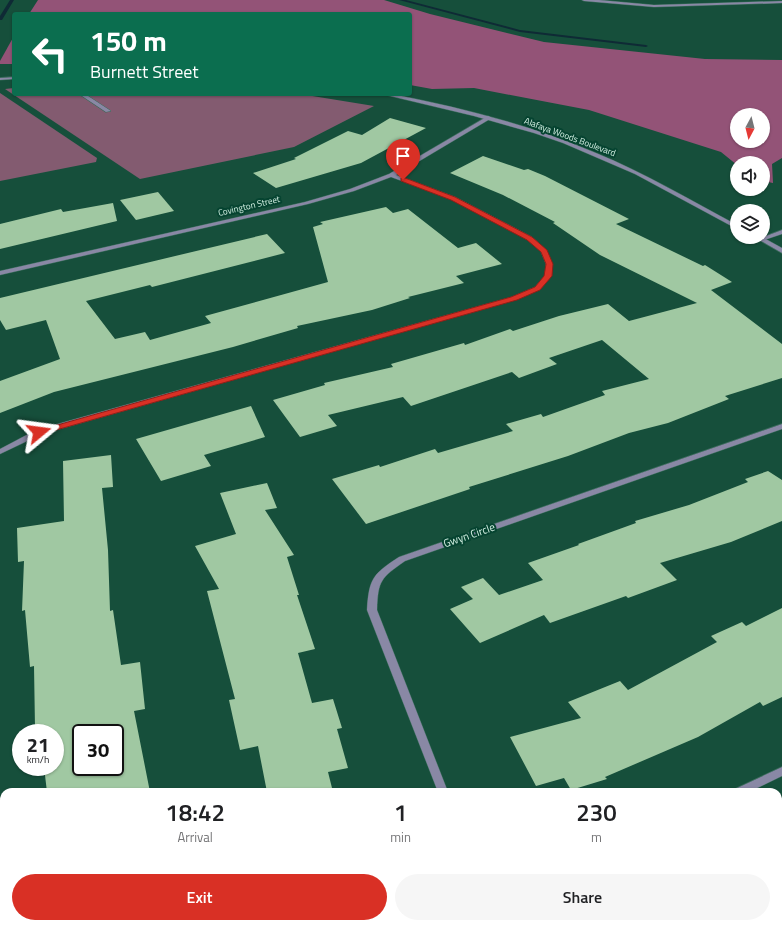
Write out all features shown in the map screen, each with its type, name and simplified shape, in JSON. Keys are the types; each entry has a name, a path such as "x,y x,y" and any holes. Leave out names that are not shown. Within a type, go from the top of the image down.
{"street":[{"path":"584,0 654,6 782,2"},
{"path":"0,79 12,78"},
{"path":"85,96 108,111"},
{"name":"Alafaya Woods Boulevard","path":"395,96 432,103 488,118 580,149 622,166 730,223"},
{"name":"Covington Street","path":"0,273 306,203 352,190 391,175 488,118"},
{"path":"0,452 39,432 514,298 537,288 548,276 549,264 544,251 530,238 453,198 391,175"},
{"path":"770,235 782,232"},
{"path":"770,244 782,251"},
{"name":"Gwyn Circle","path":"441,788 372,610 372,590 378,576 402,558 782,426"},
{"path":"747,788 782,771"}],"shaded area":[{"path":"38,0 384,0 430,14 544,42 705,59 782,60 782,158 772,164 773,183 770,182 770,156 730,156 730,159 721,152 589,110 474,88 432,89 412,85 412,12 30,12"},
{"path":"12,40 12,64 0,64 0,61"},
{"path":"12,88 12,94 5,89"},
{"path":"0,93 97,158 96,162 0,181"},
{"path":"16,96 312,96 374,106 294,147 140,179"}],"building":[{"path":"390,118 426,128 361,163 276,188 253,173 296,159 294,158 348,131 362,135"},
{"path":"483,156 524,170 528,169 545,176 629,219 616,224 703,266 705,265 732,282 711,290 782,344 782,378 725,396 729,399 668,423 629,433 568,456 469,487 470,489 366,524 332,479 379,465 380,467 435,449 438,453 513,431 506,424 541,414 543,417 605,395 602,391 649,379 602,340 549,358 557,364 519,378 512,372 411,406 403,397 328,415 337,426 300,437 273,400 325,385 324,383 393,367 391,364 464,343 465,345 510,329 513,331 559,316 608,304 629,321 697,303 600,255 553,223 555,222 503,195 450,173"},
{"path":"158,192 174,211 136,220 120,200"},
{"path":"113,203 117,221 0,249 0,224 61,209 63,212"},
{"path":"386,207 393,213 408,209 458,248 476,243 502,264 456,276 464,283 408,297 410,298 372,310 297,326 298,328 233,347 54,392 0,413 0,381 60,359 46,320 6,330 0,320 0,298 267,234 285,253 152,287 150,285 86,301 115,339 145,332 150,340 211,323 205,316 328,282 313,227 323,224 320,222"},
{"path":"251,406 265,437 204,455 211,466 161,481 136,439"},
{"path":"111,455 113,487 102,488 108,550 110,611 113,610 121,665 140,662 145,709 134,711 149,788 47,788 45,776 64,776 64,724 35,724 34,666 30,667 25,610 22,611 24,561 18,562 17,528 64,521 63,461"},
{"path":"768,471 782,480 782,521 731,542 660,563 677,580 628,598 626,596 550,623 544,615 480,643 450,609 473,599 461,587 483,578 499,595 543,580 528,563 636,523 635,521 689,505 748,482 745,479"},
{"path":"267,483 277,508 265,510 294,555 287,557 299,595 297,595 315,649 298,653 312,703 333,699 342,728 337,729 348,768 328,772 332,788 266,788 258,746 240,750 229,700 235,699 207,591 219,589 195,546 236,534 220,493"},
{"path":"782,608 782,697 763,706 760,702 698,737 605,777 607,779 578,788 570,788 564,778 536,786 510,737 581,718 568,702 620,681 628,690 717,642 711,636 742,622 746,626"}],"waterway":[{"path":"0,19 12,0"},
{"path":"401,0 520,31 646,46"}],"route":[{"path":"39,432 514,298 537,288 548,276 549,264 544,251 530,238 453,198 403,180"}]}
